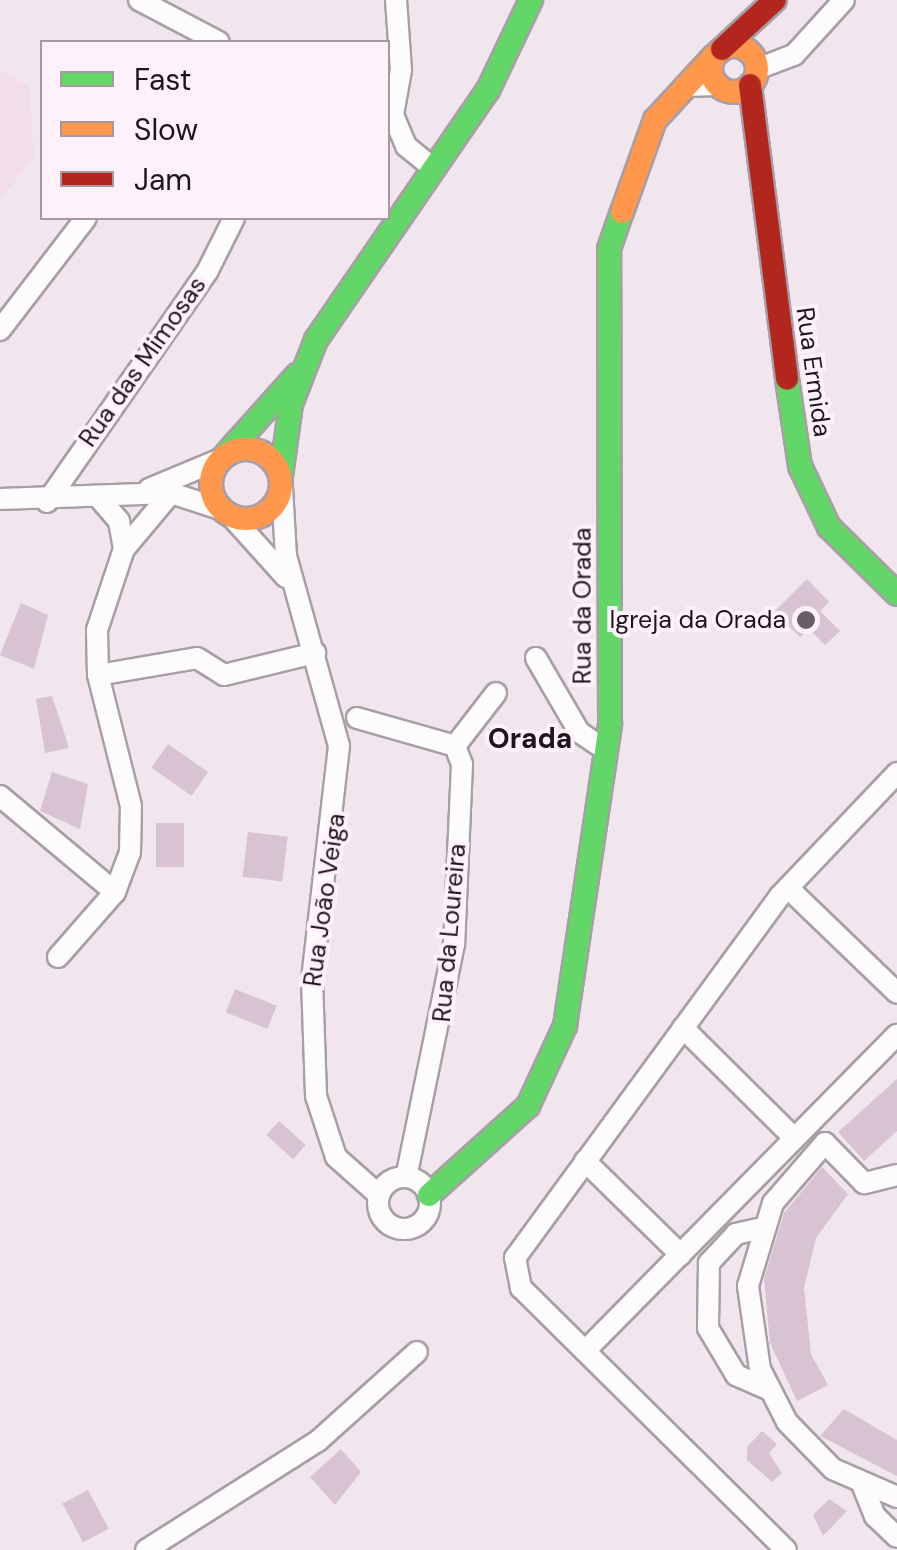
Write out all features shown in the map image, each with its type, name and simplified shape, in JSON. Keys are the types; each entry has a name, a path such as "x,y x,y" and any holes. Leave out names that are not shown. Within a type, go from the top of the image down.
{"street":[{"path":"139,0 215,40"},
{"path":"396,0 401,70 393,115 406,146 434,169"},
{"path":"294,588 227,513 211,479 224,456 302,370 514,48 531,0"},
{"path":"753,70 760,20 776,0"},
{"path":"675,94 687,84 719,87 788,59 844,0"},
{"name":"Rua da Orada","path":"428,1196 516,1119 556,1050 576,982 607,752 609,249 655,120 717,53 760,20"},
{"path":"749,124 719,87 717,53 736,46 753,70"},
{"name":"Rua Ermida","path":"753,70 749,124 800,466 829,528 897,594"},
{"path":"0,330 84,220"},
{"name":"Rua das Mimosas","path":"47,502 208,270 233,220"},
{"path":"294,588 282,482 302,370"},
{"path":"135,493 224,456 260,451 282,482"},
{"path":"78,455 92,499 119,522 124,549"},
{"path":"0,499 47,502 171,493 227,513 260,516 282,482"},
{"path":"58,957 115,892 130,852 131,806 98,675 97,630 124,549 171,493"},
{"name":"Rua João Veiga","path":"294,588 332,704 340,774 312,980 316,1096 336,1158 378,1196"},
{"path":"98,675 197,658 224,675 315,652"},
{"path":"536,658 579,732 607,752"},
{"path":"356,718 455,746 496,693"},
{"name":"Rua da Loureira","path":"406,1177 454,944 462,764 455,746"},
{"path":"786,1550 585,1351 515,1274 524,1244 788,888 897,772"},
{"path":"0,796 115,892"},
{"path":"788,888 897,993"},
{"path":"683,1028 794,1138"},
{"path":"585,1351 897,1035"},
{"path":"897,1175 864,1184 824,1143 790,1176 762,1228 749,1315 768,1389 809,1448 862,1484 897,1497"},
{"path":"585,1161 681,1255"},
{"path":"406,1177 428,1196 426,1217 400,1229 382,1217 378,1196 406,1177"},
{"path":"762,1228 736,1234 709,1263 708,1328 736,1375 768,1389"},
{"path":"145,1549 318,1441 416,1352"},
{"path":"862,1484 875,1516 897,1537"}],"shaded area":[{"path":"0,70 29,86 34,156 0,200"}],"building":[{"name":"Igreja da Orada","path":"807,579 829,602 820,611 840,631 825,645 809,629 800,637 774,612"},
{"path":"21,603 48,615 34,669 0,655"},
{"path":"52,696 69,748 45,753 36,699"},
{"path":"168,744 208,772 192,796 151,768"},
{"path":"52,772 88,784 80,829 40,811"},
{"path":"156,823 184,823 184,867 156,867"},
{"path":"248,832 288,837 282,882 243,877"},
{"path":"235,989 277,1006 267,1029 226,1012"},
{"path":"897,1079 897,1131 864,1161 838,1132"},
{"path":"279,1121 306,1145 293,1159 266,1135"},
{"path":"822,1167 848,1194 816,1238 804,1288 811,1354 828,1385 797,1401 770,1343 764,1279 784,1213"},
{"path":"844,1409 897,1440 897,1476 820,1436"},
{"path":"762,1431 777,1444 769,1453 782,1473 772,1482 747,1460 747,1447"},
{"path":"341,1449 361,1472 335,1505 310,1477"},
{"path":"88,1490 109,1529 83,1542 62,1504"},
{"path":"829,1499 847,1511 823,1536 813,1515"}],"traffic: fast":[{"path":"281,476 291,404 316,340 488,90 531,0"},
{"path":"429,1195 528,1106 565,1026 610,724 609,249 622,212"},
{"path":"227,453 297,375"},
{"path":"787,379 800,466 829,527 897,594"}],"traffic: slow":[{"path":"734,46 750,53 757,69 750,85 734,92 718,85 711,69 718,53 734,46"},
{"path":"622,212 655,120 714,56"},
{"path":"246,449 260,451 271,459 279,470 281,484 279,498 271,509 260,517 246,519 232,517 221,509 213,498 211,484 213,470 221,459 232,451 246,449"}],"traffic: jam":[{"path":"722,49 775,0"},
{"path":"750,85 787,379"}],"place":[{"name":"Igreja da Orada","path":"806,620"}],"district":[{"name":"Orada","path":"530,739"}]}
